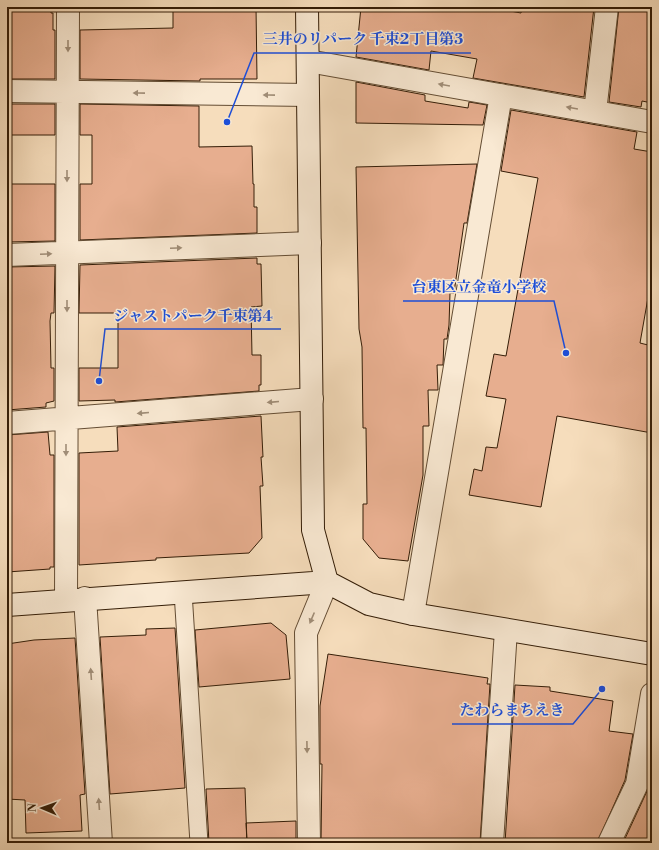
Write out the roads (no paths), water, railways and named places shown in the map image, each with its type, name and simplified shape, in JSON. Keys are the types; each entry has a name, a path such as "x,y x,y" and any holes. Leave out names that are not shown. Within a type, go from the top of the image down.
{"street":[{"path":"68,7 66,420 76,599 101,843"},
{"path":"307,7 313,530 327,582 306,633 309,843"},
{"path":"595,112 607,7"},
{"path":"308,61 652,122"},
{"path":"7,91 308,95"},
{"path":"413,614 501,95"},
{"path":"7,255 310,243"},
{"path":"7,423 66,420 312,399"},
{"path":"7,605 327,582 368,604 413,614 652,654"},
{"path":"492,843 506,630"},
{"path":"609,843 637,784 652,694"}],"lane":[{"path":"183,592 199,843"}],"place":[{"name":"三井のリパーク 千束2丁目第3","path":"227,122"},
{"name":"台東区立金竜小学校","path":"566,353"},
{"name":"ジャストパーク千束第4","path":"99,381"},
{"name":"たわらまちえき","path":"602,689"}]}
